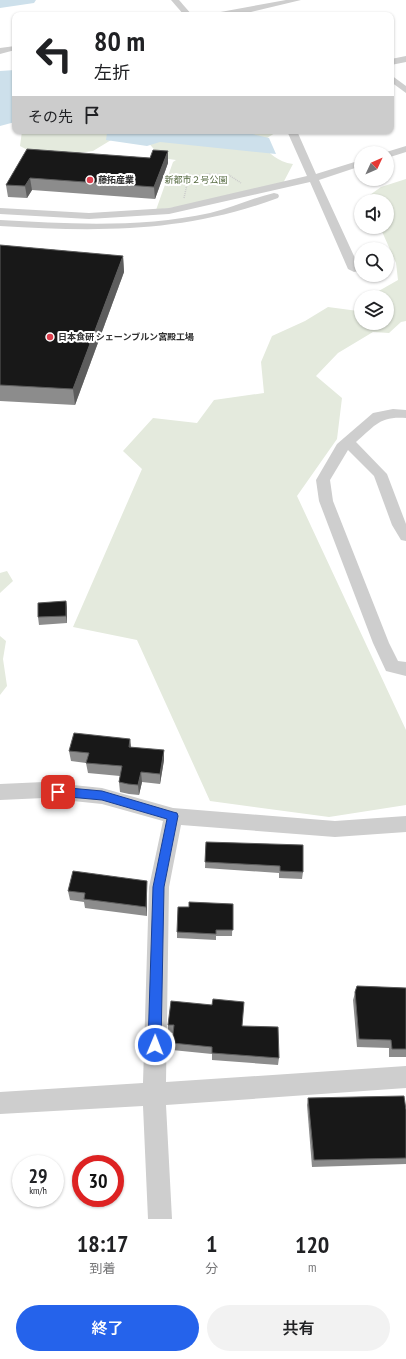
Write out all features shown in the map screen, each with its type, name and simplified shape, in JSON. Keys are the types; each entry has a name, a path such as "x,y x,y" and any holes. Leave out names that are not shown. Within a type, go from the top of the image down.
{"street":[{"path":"175,0 185,12"},
{"path":"236,12 297,0"},
{"path":"0,51 12,49"},
{"path":"0,58 12,57"},
{"path":"394,63 404,65"},
{"path":"394,72 404,65"},
{"path":"394,80 406,90"},
{"path":"293,134 354,269"},
{"path":"394,153 406,149"},
{"path":"0,211 89,216 169,211 314,178 354,165"},
{"path":"0,223 76,228 136,226 197,218 250,206 314,178"},
{"path":"406,414 393,412 378,416 342,447 323,480 326,501 392,666 406,669"},
{"path":"348,442 380,474 399,526 406,536"},
{"path":"0,792 44,790 102,796 173,816 335,829 406,824"},
{"path":"160,1219 154,1094 158,887 173,816"},
{"path":"0,1103 406,1077"}],"path":[{"path":"184,208 185,189 188,180 206,174 230,175"}],"green space":[{"path":"22,134 121,134 93,151 49,157 37,155 20,146"},
{"name":"新都市２号公園","path":"121,134 273,134 259,143 270,154 278,159 293,164 281,187 230,199 156,210 173,162 176,160 162,158 143,137"},
{"path":"406,179 406,321 401,322 394,328 394,290 380,290 398,280 394,258 394,242 387,242 383,234 394,234 394,194 371,194 381,187 394,186 394,183"},
{"path":"328,307 354,310 354,330 392,330 389,333 373,332 338,353 316,376 342,398 337,439 297,496 406,730 406,805 329,817 210,801 137,640 73,627 142,469 123,451 153,418 197,423 214,400 264,393 261,362 272,336 305,321"},
{"path":"7,571 13,581 0,593 0,573"},
{"path":"0,636 6,641 3,659 7,686 0,695"}],"water":[{"path":"12,70 12,123 0,126 0,71"},
{"path":"107,134 252,134 269,138 276,154 160,142 147,146 106,140"}],"building":[{"path":"27,149 150,158 153,150 168,151 154,187 30,178 25,186 6,185"},
{"name":"日本食研 シェーンブルン宮殿工場","path":"0,245 123,256 73,389 0,385"},
{"path":"66,601 66,616 38,617 38,603"},
{"path":"74,733 130,739 129,747 164,750 160,774 141,772 138,785 119,782 122,766 86,763 89,753 69,751"},
{"path":"206,842 303,845 303,872 280,871 280,866 205,862"},
{"path":"73,871 147,881 146,907 84,899 85,893 68,891"},
{"path":"189,902 233,904 233,930 216,930 216,934 177,932 178,907 189,907"},
{"path":"357,986 406,988 406,1049 392,1049 391,1040 359,1039 355,992"},
{"path":"213,999 244,1002 242,1026 278,1027 279,1058 212,1053 212,1047 172,1043 174,1025 168,1025 171,1001 212,1005"},
{"path":"404,1096 406,1110 406,1158 314,1160 308,1098"}],"waterway":[{"path":"0,4 29,0"}],"place":[{"name":"藤拓産業","path":"90,180"},
{"name":"日本食研 シェーンブルン宮殿工場","path":"50,337"}],"route":[{"path":"58,792 102,796 173,816 158,887 155,1045"}]}
